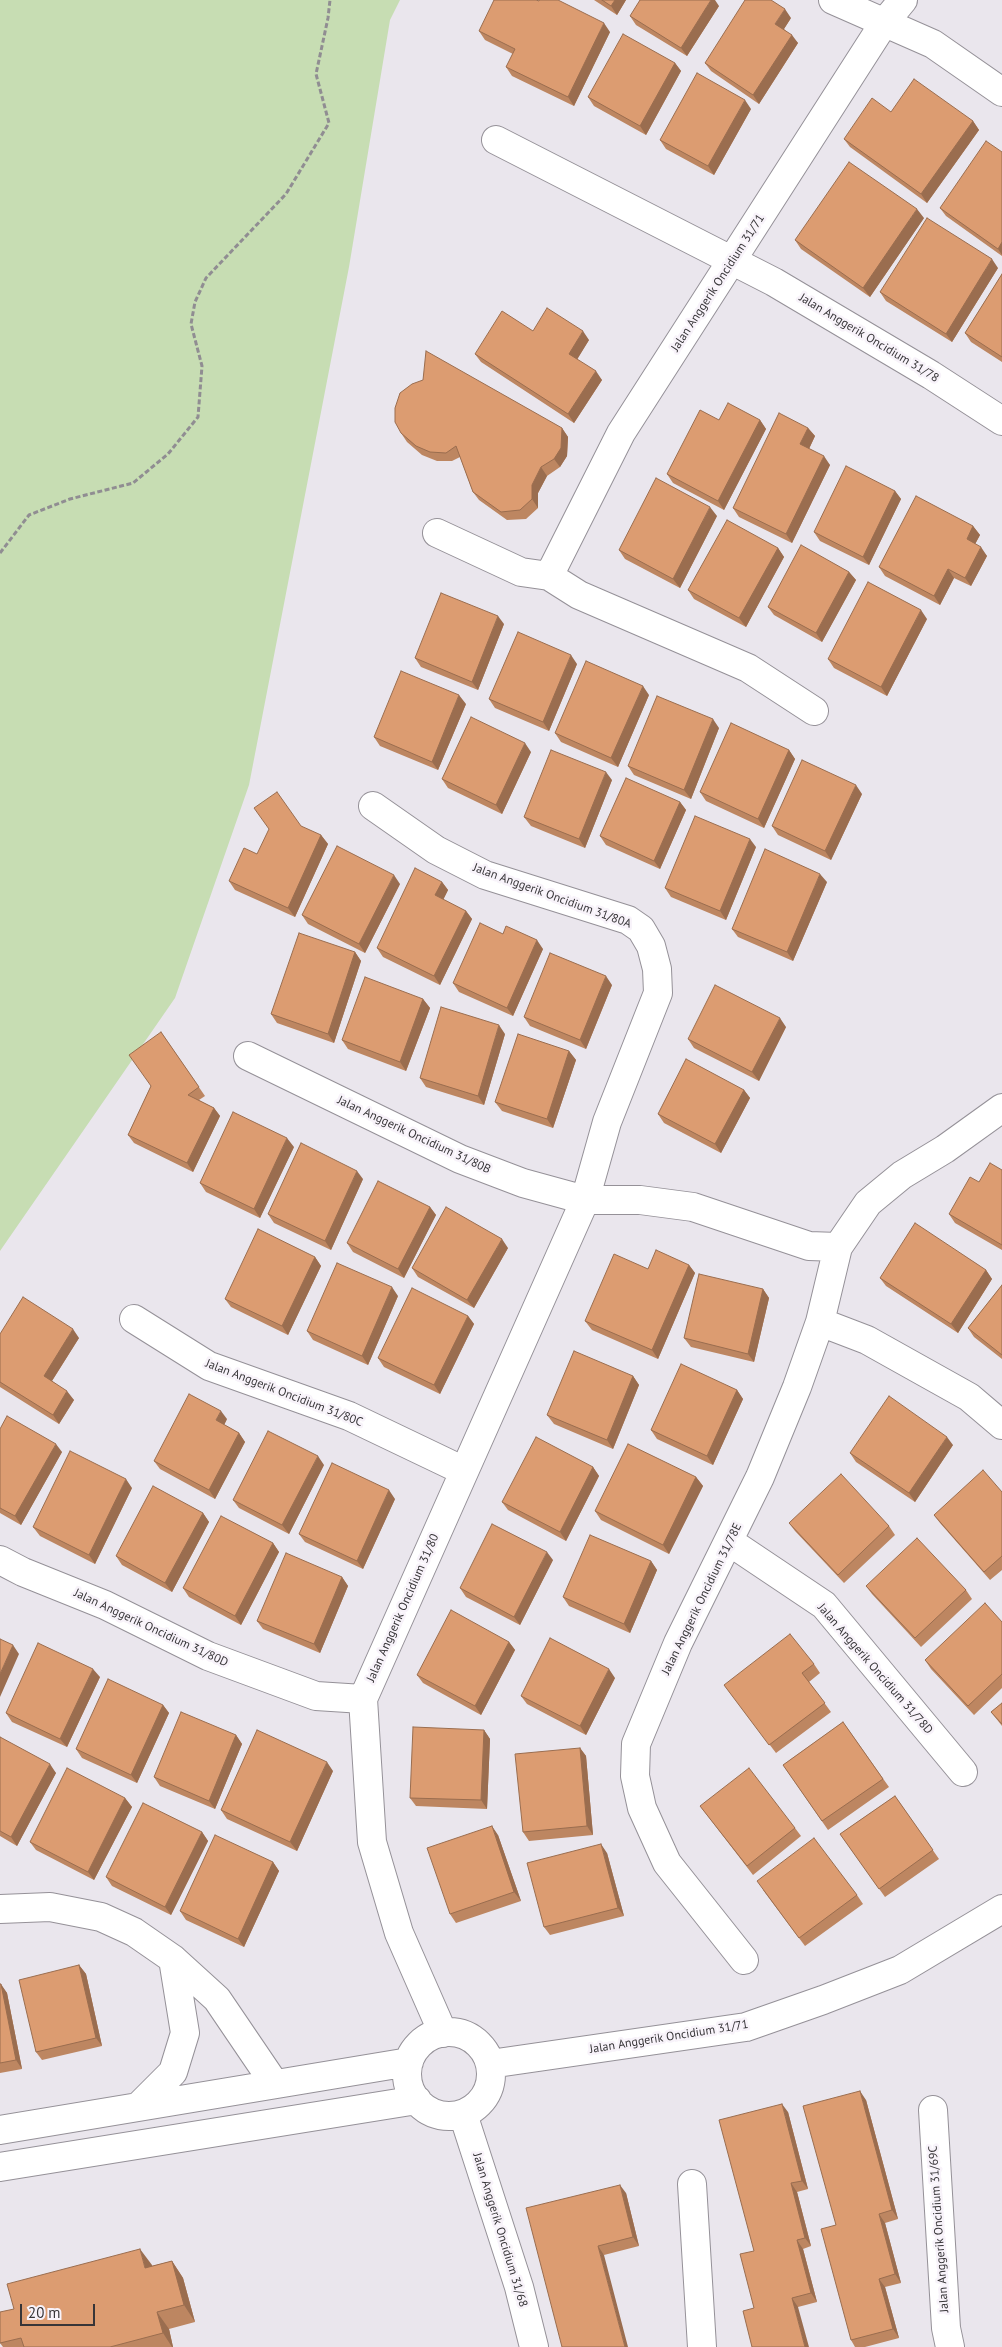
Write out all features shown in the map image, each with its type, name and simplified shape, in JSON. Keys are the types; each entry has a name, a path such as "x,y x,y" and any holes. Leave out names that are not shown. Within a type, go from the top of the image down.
{"street":[{"path":"833,0 933,44 1002,92"},
{"name":"Jalan Anggerik Oncidium 31/71","path":"548,576 621,433 884,23 904,0"},
{"name":"Jalan Anggerik Oncidium 31/78","path":"496,140 774,282 915,365 1002,421"},
{"path":"438,533 521,572 548,576 579,595 748,668 814,712"},
{"name":"Jalan Anggerik Oncidium 31/80A","path":"373,806 436,850 485,875 628,920 641,929 651,946 657,969 658,993 607,1122 585,1200"},
{"name":"Jalan Anggerik Oncidium 31/80B","path":"248,1056 460,1159 523,1183 585,1200"},
{"path":"585,1200 640,1200 693,1207 809,1246 838,1247 868,1203 902,1175 945,1149 1002,1109"},
{"name":"Jalan Anggerik Oncidium 31/80","path":"443,2033 399,1933 372,1842 363,1699 585,1200"},
{"name":"Jalan Anggerik Oncidium 31/78E","path":"744,1960 667,1863 642,1808 635,1776 636,1744 678,1643 730,1542 760,1477 793,1396 820,1322 838,1247"},
{"name":"Jalan Anggerik Oncidium 31/80C","path":"134,1319 209,1366 348,1416 464,1471"},
{"path":"820,1322 867,1340 892,1354 969,1398 1002,1425"},
{"name":"Jalan Anggerik Oncidium 31/78D","path":"730,1542 824,1605 963,1772"},
{"name":"Jalan Anggerik Oncidium 31/80D","path":"0,1560 23,1572 105,1605 208,1656 316,1696 363,1699"},
{"path":"0,1910 50,1907 100,1917 134,1932 173,1959 217,1999 274,2083"},
{"name":"Jalan Anggerik Oncidium 31/71","path":"490,2064 746,2027 900,1970 1002,1908"},
{"path":"139,2106 173,2072 185,2033 173,1959"},
{"path":"443,2033 455,2033 467,2037 478,2044 490,2064 491,2080 486,2095 476,2107 462,2114 450,2116 438,2114 426,2109 417,2100 408,2082 409,2062 416,2048 428,2038 443,2033"},
{"path":"0,2130 409,2062"},
{"path":"0,2167 417,2100"},
{"name":"Jalan Anggerik Oncidium 31/69C","path":"933,2110 944,2309 950,2347"},
{"name":"Jalan Anggerik Oncidium 31/68","path":"462,2114 518,2287 534,2347"},
{"path":"692,2184 702,2347"}],"path":[{"path":"0,553 29,515 70,499 133,482 168,454 198,416 202,366 191,324 195,302 206,278 286,194 329,123 316,74 330,0"}],"green space":[{"path":"0,0 400,0 390,20 349,267 249,785 175,998 0,1251"}],"building":[{"path":"494,0 558,0 604,23 568,97 506,67 515,49 479,31"},
{"path":"602,0 615,0 611,6"},
{"path":"640,0 711,0 681,48 630,16"},
{"path":"745,0 771,0 785,9 775,24 792,35 753,95 705,63"},
{"path":"623,34 675,63 640,126 588,97"},
{"path":"697,73 745,100 708,166 660,140"},
{"path":"914,79 973,121 921,194 844,139 872,98 891,112"},
{"path":"986,141 1002,152 1002,242 998,249 940,208"},
{"path":"849,162 917,209 863,288 795,240"},
{"path":"927,218 992,259 946,334 880,292"},
{"path":"1002,274 1002,357 965,333"},
{"path":"547,308 583,331 569,354 596,371 568,414 475,354 502,311 533,331"},
{"path":"426,351 562,428 561,448 554,459 541,467 532,485 532,499 520,510 501,512 473,492 456,446 446,453 430,452 416,446 401,433 395,422 395,408 400,393 412,384 423,380"},
{"path":"728,403 760,420 718,501 667,474 700,410 719,420"},
{"path":"779,413 808,428 800,444 824,456 786,534 733,508"},
{"path":"846,466 895,491 863,557 814,532"},
{"path":"656,478 710,507 673,579 619,550"},
{"path":"916,496 973,526 967,539 981,547 965,578 948,569 934,596 879,567"},
{"path":"727,520 778,548 739,618 688,590"},
{"path":"801,545 849,572 816,633 768,607"},
{"path":"868,582 921,610 881,687 828,659"},
{"path":"441,593 498,616 472,682 415,658"},
{"path":"518,632 571,655 543,722 489,699"},
{"path":"586,661 643,686 611,758 555,733"},
{"path":"401,671 459,695 432,762 374,737"},
{"path":"657,696 713,719 684,790 628,766"},
{"path":"471,717 525,743 496,805 442,779"},
{"path":"731,723 789,750 758,819 700,792"},
{"path":"551,750 606,772 579,839 524,817"},
{"path":"802,760 856,785 825,851 772,826"},
{"path":"626,778 680,802 654,861 600,836"},
{"path":"277,792 301,826 321,835 288,908 229,881 244,848 257,854 269,829 254,808"},
{"path":"695,816 750,839 720,911 665,888"},
{"path":"337,846 394,875 359,944 302,915"},
{"path":"765,849 820,874 787,952 732,929"},
{"path":"415,868 442,882 435,895 466,911 434,976 377,948"},
{"path":"480,923 503,934 506,926 537,940 507,1008 453,983"},
{"path":"299,933 355,952 328,1034 271,1014"},
{"path":"550,953 606,976 580,1040 524,1017"},
{"path":"365,977 423,999 400,1062 342,1040"},
{"path":"715,985 780,1018 752,1072 688,1039"},
{"path":"441,1007 499,1025 478,1096 420,1078"},
{"path":"161,1032 199,1087 188,1095 214,1108 187,1163 128,1135 151,1086 129,1055"},
{"path":"518,1034 569,1051 547,1119 495,1102"},
{"path":"686,1059 744,1090 715,1144 658,1114"},
{"path":"233,1112 287,1138 254,1209 200,1183"},
{"path":"301,1143 357,1171 325,1241 268,1214"},
{"path":"990,1163 1002,1170 1002,1245 949,1214 970,1177 979,1182"},
{"path":"378,1181 430,1207 398,1269 347,1243"},
{"path":"446,1207 502,1239 467,1300 412,1268"},
{"path":"915,1223 986,1270 951,1324 880,1278"},
{"path":"258,1229 315,1257 282,1326 225,1299"},
{"path":"656,1250 689,1265 652,1350 585,1321 614,1254 648,1269"},
{"path":"337,1263 392,1287 362,1356 307,1331"},
{"path":"699,1274 763,1289 748,1354 684,1338"},
{"path":"1002,1285 1002,1355 968,1328"},
{"path":"412,1288 468,1316 434,1385 378,1358"},
{"path":"23,1297 73,1329 44,1376 67,1391 53,1415 0,1382 0,1334"},
{"path":"574,1351 633,1376 607,1440 547,1415"},
{"path":"681,1364 737,1390 707,1456 651,1430"},
{"path":"189,1394 221,1411 216,1420 239,1433 209,1490 154,1461"},
{"path":"889,1396 947,1437 909,1493 850,1453"},
{"path":"7,1416 56,1444 15,1516 0,1508 0,1429"},
{"path":"268,1431 318,1456 282,1525 233,1500"},
{"path":"536,1437 593,1467 560,1532 502,1502"},
{"path":"628,1444 696,1477 663,1545 595,1511"},
{"path":"70,1451 126,1479 89,1555 33,1527"},
{"path":"332,1463 389,1490 357,1561 299,1534"},
{"path":"983,1470 1002,1492 1002,1556 984,1572 934,1515"},
{"path":"841,1474 889,1526 838,1575 789,1523"},
{"path":"153,1486 203,1513 165,1583 116,1556"},
{"path":"221,1516 273,1543 235,1616 183,1588"},
{"path":"492,1524 547,1552 514,1617 460,1588"},
{"path":"590,1535 651,1561 624,1624 563,1597"},
{"path":"917,1538 966,1590 915,1638 866,1586"},
{"path":"286,1553 342,1577 314,1644 257,1621"},
{"path":"985,1603 1002,1622 1002,1674 968,1706 925,1660"},
{"path":"451,1610 509,1642 475,1706 417,1675"},
{"path":"790,1634 814,1664 802,1673 825,1703 769,1745 724,1685"},
{"path":"550,1638 609,1669 580,1726 521,1696"},
{"path":"0,1639 13,1645 0,1674"},
{"path":"38,1643 93,1669 60,1739 6,1713"},
{"path":"108,1679 163,1705 131,1775 76,1749"},
{"path":"1002,1703 1002,1724 991,1712"},
{"path":"181,1712 236,1735 209,1801 154,1777"},
{"path":"843,1722 883,1779 822,1821 783,1765"},
{"path":"413,1727 484,1730 481,1800 410,1798"},
{"path":"257,1730 327,1762 290,1842 221,1810"},
{"path":"0,1737 50,1764 11,1837 0,1831"},
{"path":"580,1748 587,1826 523,1832 515,1754"},
{"path":"67,1768 125,1798 88,1872 30,1842"},
{"path":"749,1768 795,1828 747,1866 700,1806"},
{"path":"895,1796 933,1850 879,1889 840,1834"},
{"path":"143,1803 202,1832 165,1907 106,1877"},
{"path":"492,1826 514,1892 450,1914 427,1848"},
{"path":"215,1835 273,1862 238,1939 180,1911"},
{"path":"814,1838 857,1895 799,1938 757,1881"},
{"path":"601,1844 618,1908 544,1927 527,1863"},
{"path":"79,1965 96,2038 36,2052 19,1980"},
{"path":"0,1984 16,2060 0,2063"},
{"path":"860,2091 892,2210 879,2214 895,2274 879,2279 893,2329 851,2340 821,2229 836,2225 803,2106"},
{"path":"782,2104 802,2181 791,2183 805,2238 797,2240 811,2293 792,2298 805,2347 752,2347 743,2311 754,2308 740,2254 754,2251 719,2120"},
{"path":"620,2185 633,2237 598,2246 625,2347 562,2347 526,2208"},
{"path":"140,2249 145,2268 172,2261 184,2305 157,2312 163,2333 110,2347 24,2347 21,2338 0,2343 0,2312 14,2309 7,2284"}]}
